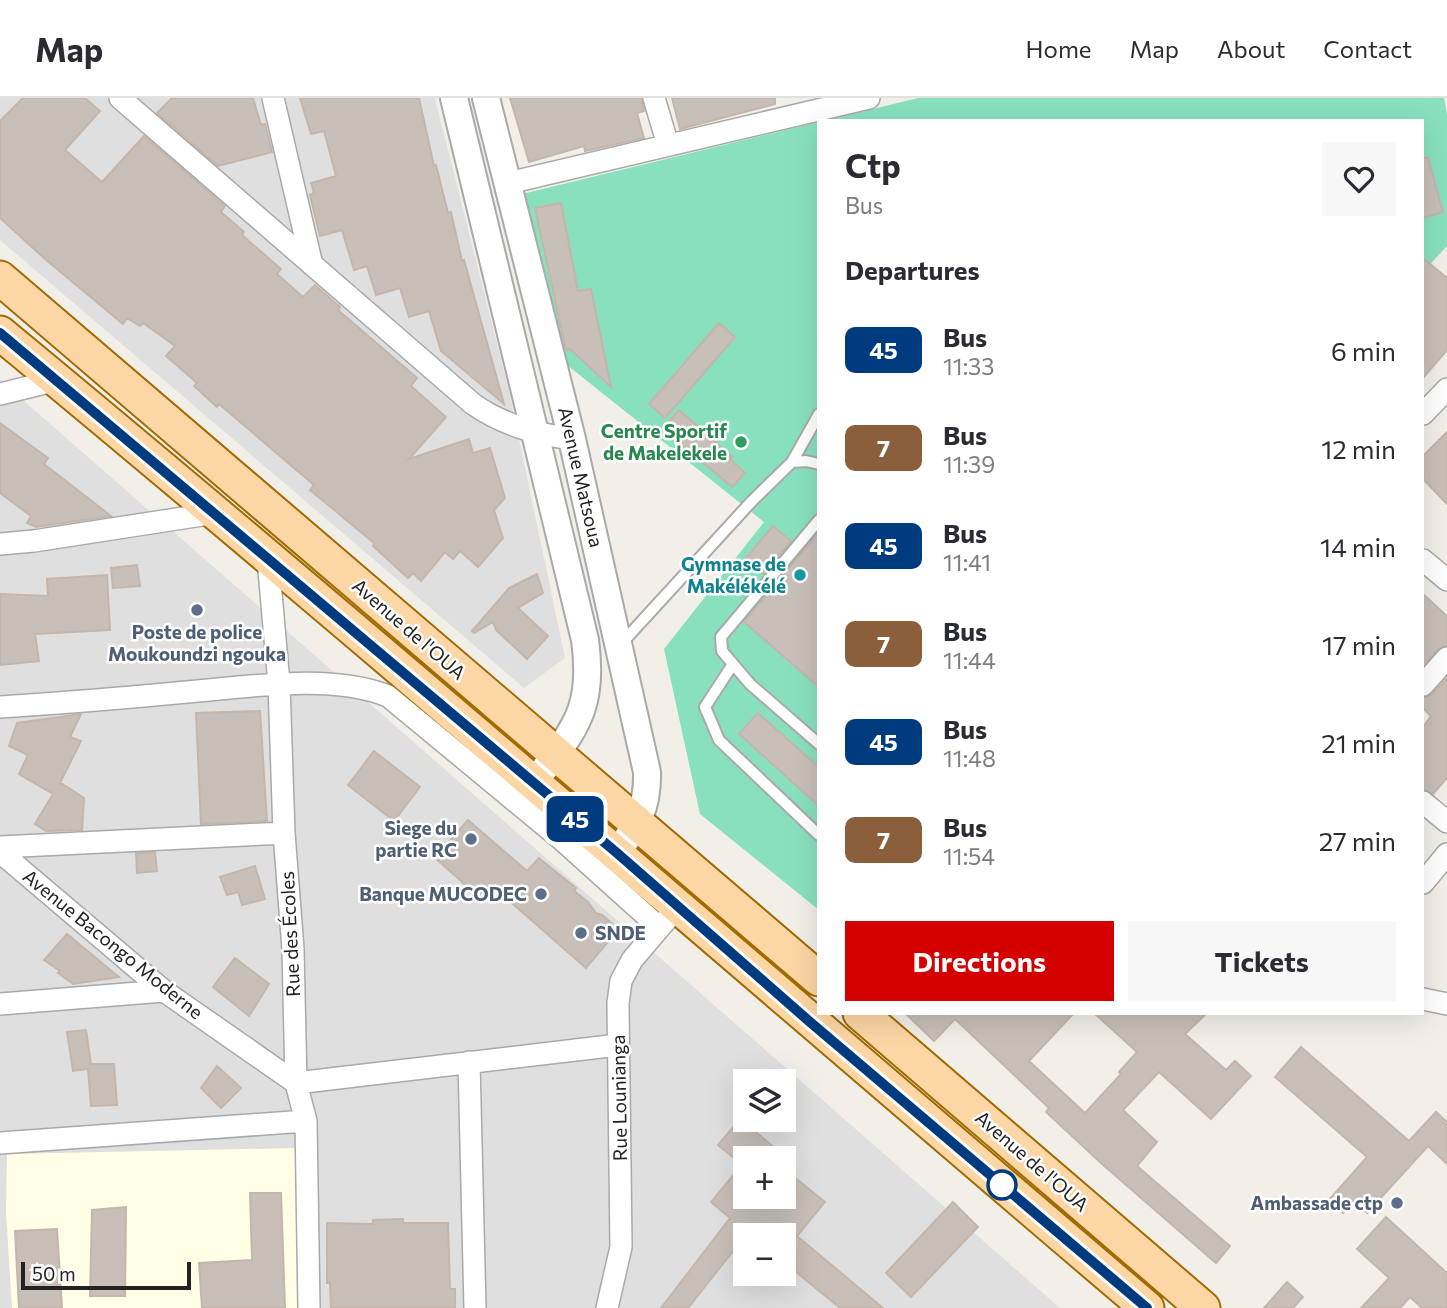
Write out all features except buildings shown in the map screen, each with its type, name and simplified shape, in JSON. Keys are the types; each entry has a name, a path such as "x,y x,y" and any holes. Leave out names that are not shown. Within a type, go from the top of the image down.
{"main road":[{"name":"Avenue de l'OUA","path":"0,278 817,977"},
{"name":"Avenue de l'OUA","path":"0,333 268,559 397,686 533,783 569,830 617,853 668,917 1147,1308"},
{"name":"Avenue de l'OUA","path":"870,1016 1203,1308"}],"street":[{"path":"120,98 473,404 486,413 536,434 572,439"},
{"path":"273,98 311,261"},
{"name":"Avenue Matsoua","path":"454,98 585,640 588,662 584,706 569,736 533,783"},
{"name":"Avenue Matsoua","path":"486,98 572,439 647,772 646,797 638,822 617,853"},
{"path":"654,98 668,145"},
{"path":"508,183 823,104 869,98"},
{"path":"0,394 57,380"},
{"path":"1424,413 1447,389"},
{"path":"0,544 215,513"},
{"name":"Rue des Écoles","path":"268,559 279,684 284,833 293,949 296,1083 306,1121 309,1308"},
{"path":"1424,684 1447,658"},
{"path":"0,707 279,684 350,685 370,688 397,686 668,917"},
{"path":"1424,803 1447,822"},
{"path":"0,849 284,833"},
{"name":"Avenue Bacongo Moderne","path":"0,849 164,991 296,1083"},
{"path":"1424,882 1447,854"},
{"name":"Rue Lounianga","path":"607,1308 621,1247 618,1003 621,981 632,960 668,917"},
{"path":"0,1004 164,991"},
{"path":"1424,999 1447,1004"},
{"path":"296,1083 618,1045"},
{"path":"469,1062 475,1308"},
{"path":"0,1143 306,1121"}],"lane":[{"path":"620,645 752,501 792,462 817,418"},
{"path":"792,462 817,464"},
{"path":"817,522 721,637 722,651 750,684 817,742"},
{"path":"733,664 705,707 719,740 817,833"}],"shaded area":[{"path":"0,98 435,98 509,391 565,658 524,688 0,240"},
{"path":"0,380 787,1069 733,1069 733,1132 796,1132 796,1077 1060,1308 0,1308"},
{"path":"297,1148 300,1308 12,1308 6,1211 7,1154"}],"green space":[{"path":"918,98 1444,98 1447,114 1447,246 1424,271 1424,119 832,119"},
{"name":"Centre Sportif de Makelekele","path":"817,122 817,908 700,814 664,649 764,522 562,361 522,194"}],"bus line":[{"name":"45","path":"0,333 617,853 810,1022 1147,1308"}],"place":[{"name":"Centre Sportif de Makelekele","path":"741,442"},
{"name":"Gymnase de Makélékélé","path":"800,575"},
{"name":"Poste de police Moukoundzi ngouka","path":"197,610"},
{"name":"Siege du partie RC","path":"471,839"},
{"name":"Banque MUCODEC","path":"541,894"},
{"name":"SNDE","path":"581,933"},
{"name":"Ambassade ctp","path":"1397,1203"}]}
